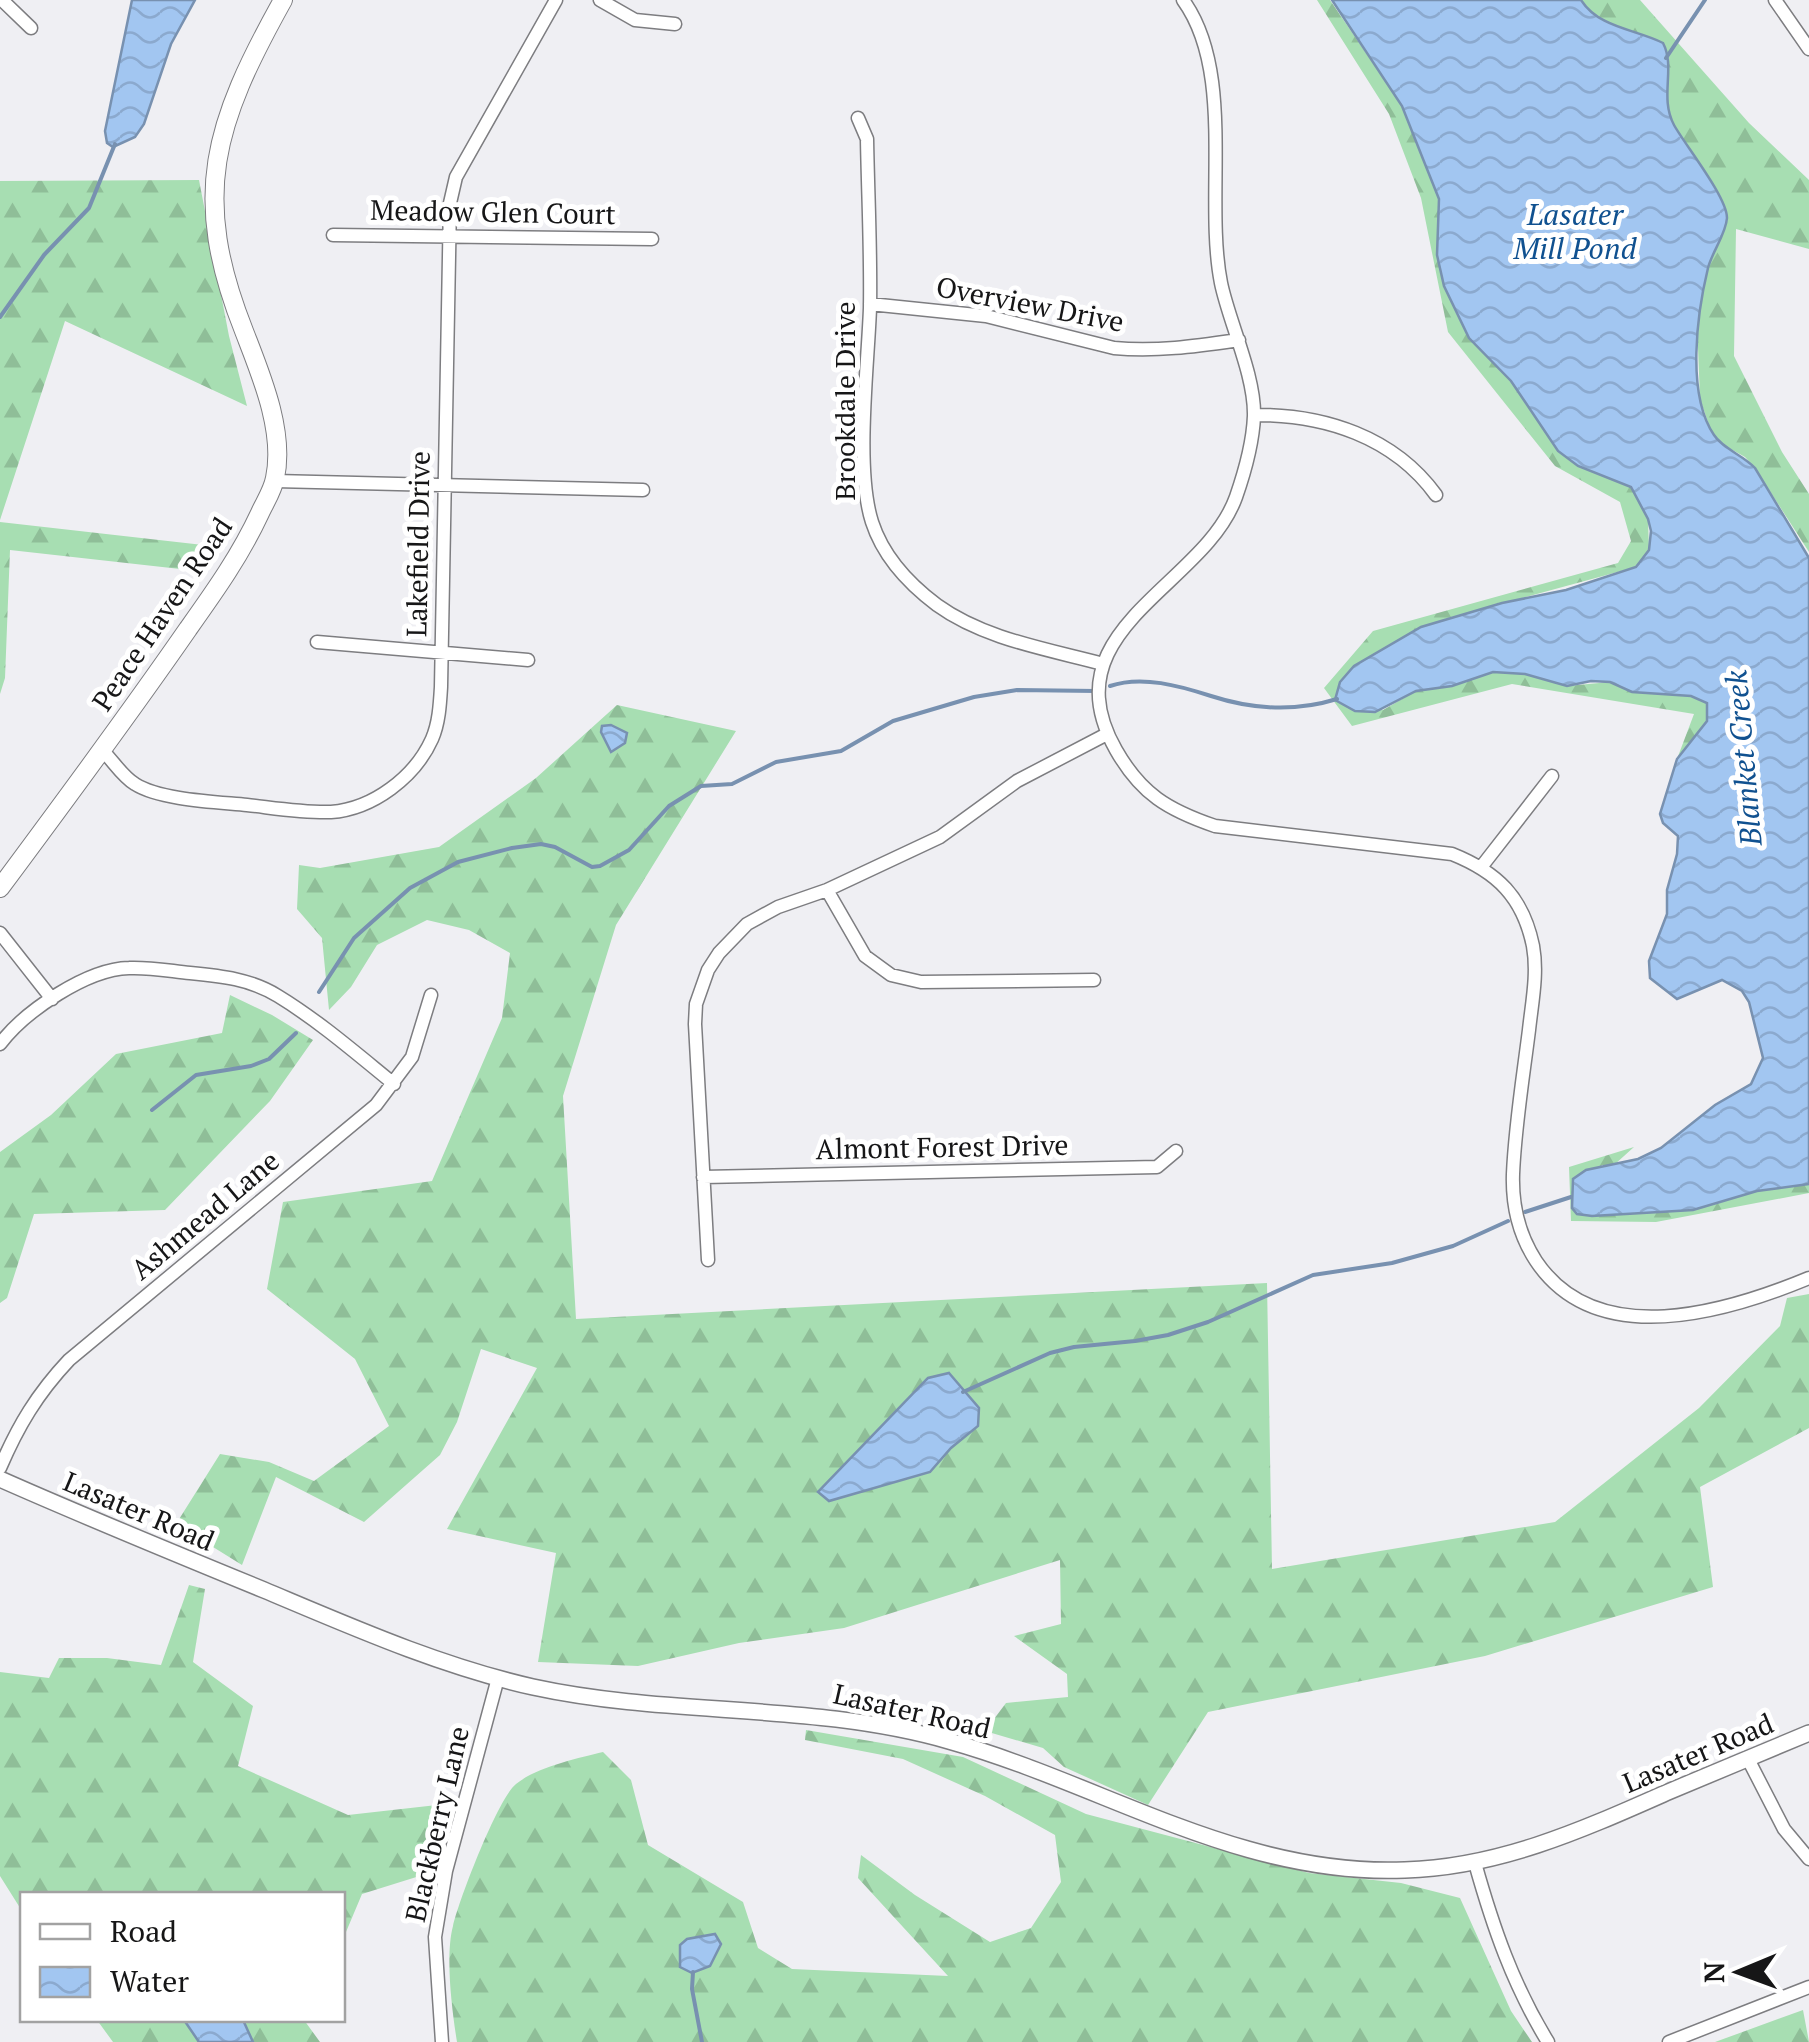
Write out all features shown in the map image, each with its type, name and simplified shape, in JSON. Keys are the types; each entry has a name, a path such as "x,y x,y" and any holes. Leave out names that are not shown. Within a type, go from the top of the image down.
{"main road":[{"name":"Peace Haven Road","path":"0,888 103,751 240,556 275,482 276,432 216,250 212,188 225,122 282,0"}],"street":[{"path":"2,0 31,28"},
{"name":"Lakefield Drive","path":"103,751 134,784 164,794 332,812 358,807 385,793 411,772 432,739 439,716 442,652 450,203 456,178 556,0"},
{"path":"600,0 635,20 675,24"},
{"path":"1183,0 1199,28 1212,76 1217,250 1254,415 1241,478 1228,516 1217,533 1137,611 1102,664 1100,700 1107,734 1132,778 1178,814 1215,826 1452,854 1482,866 1512,894 1532,946 1534,992 1513,1194 1520,1229 1542,1270 1579,1302 1606,1312 1667,1316 1748,1301 1809,1278"},
{"path":"1775,0 1809,49"},
{"name":"Brookdale Drive","path":"858,118 867,139 870,304 866,414 869,510 877,534 892,561 920,591 962,620 1014,640 1102,664"},
{"name":"Meadow Glen Court","path":"333,234 652,238"},
{"name":"Overview Drive","path":"870,304 970,314 1114,348 1176,350 1240,340"},
{"path":"1254,415 1320,421 1353,432 1408,463 1436,495"},
{"path":"275,482 643,490"},
{"path":"317,642 528,660"},
{"path":"708,1260 694,1024 696,1004 708,970 732,938 747,924 778,907 826,890 940,837 1017,780 1107,734"},
{"path":"1482,866 1552,776"},
{"path":"826,890 865,956 891,974 921,982 1094,980"},
{"path":"0,934 52,999"},
{"path":"0,1044 32,1012 73,986 126,968 236,979 277,995 394,1084"},
{"name":"Ashmead Lane","path":"0,1468 20,1421 69,1360 376,1106 412,1057 431,994"},
{"name":"Almont Forest Drive","path":"703,1178 1157,1167 1176,1151"},
{"name":"Lasater Road","path":"0,1480 383,1640 498,1678 615,1701 801,1714 906,1730 978,1750 1133,1811 1288,1862 1374,1870 1474,1863 1561,1838 1809,1732"},
{"name":"Blackberry Lane","path":"442,2042 434,1938 446,1872 498,1678"},
{"path":"1748,1759 1784,1829 1809,1858"},
{"path":"1474,1863 1495,1937 1524,2004 1548,2042"},
{"path":"1669,2042 1809,1987"}],"green space":[{"path":"1317,0 1330,0 1402,106 1511,381 1578,466 1631,487 1648,519 1649,550 1636,567 1445,619 1338,688 1336,700 1383,710 1416,691 1452,686 1493,672 1525,674 1567,686 1610,682 1632,692 1691,696 1707,703 1707,721 1677,759 1694,714 1512,684 1352,726 1324,688 1373,631 1618,563 1631,541 1620,502 1555,466 1448,332 1421,198 1389,114"},
{"path":"1581,0 1640,0 1749,123 1809,180 1809,249 1736,229 1734,356 1782,452 1809,494 1809,552 1755,468 1745,457 1720,443 1711,431 1700,399 1697,322 1709,263 1727,220 1724,204 1672,122 1665,95 1669,55 1589,12"},
{"path":"199,180 229,336 247,406 65,321 0,520 0,181"},
{"path":"0,522 212,546 198,571 10,550 5,678 0,694"},
{"path":"617,705 736,731 616,925 563,1096 576,1319 1267,1283 1272,1569 1555,1522 1699,1408 1780,1326 1787,1298 1809,1294 1809,1428 1700,1487 1713,1587 1485,1656 1208,1712 1148,1805 1064,1767 1043,1748 985,1731 1006,1703 1068,1697 1067,1674 1014,1636 1061,1624 1060,1560 844,1628 739,1643 638,1666 538,1662 556,1553 447,1529 537,1368 481,1349 457,1422 440,1455 364,1522 276,1477 242,1565 176,1524 220,1454 269,1462 314,1481 389,1426 355,1359 267,1289 283,1202 432,1181 502,1018 510,953 469,930 427,920 377,945 351,987 329,1010 322,938 297,909 299,865 320,868 439,847 536,778"},
{"path":"230,995 313,1040 270,1101 165,1210 34,1214 7,1298 0,1303 0,1152 51,1115 116,1054 222,1033"},
{"path":"1634,1147 1614,1165 1602,1165 1577,1214 1693,1210 1757,1191 1809,1183 1809,1193 1656,1222 1571,1221 1569,1167"},
{"path":"189,1585 205,1589 193,1662 253,1706 238,1766 348,1815 437,1805 426,1874 362,1894 345,1932 345,1892 20,1892 20,1908 0,1876 0,1672 49,1678 59,1658 107,1658 161,1665"},
{"path":"806,1730 963,1757 1086,1814 1309,1873 1401,1883 1460,1898 1511,2011 1532,2042 457,2042 450,1984 451,1938 471,1873 499,1808 508,1793 525,1778 603,1752 631,1780 648,1845 743,1902 758,1948 792,1969 948,1976 858,1878 861,1855 990,1942 1031,1928 1061,1882 1055,1835 985,1796 903,1759 805,1740"},
{"path":"1803,2010 1809,2042 1715,2042"},
{"path":"98,2022 185,2022 199,2042 113,2042"},
{"path":"244,2022 305,2022 320,2042 253,2042"}],"water":[{"path":"132,0 195,0 171,44 144,124 135,137 113,147 107,143 105,131"},
{"name":"Lasater Mill Pond","path":"1332,0 1581,0 1597,17 1663,43 1668,62 1668,104 1674,125 1720,197 1727,218 1708,268 1700,307 1697,376 1705,418 1718,440 1755,468 1809,558 1809,1184 1757,1191 1693,1210 1592,1216 1577,1214 1572,1208 1573,1179 1586,1170 1638,1159 1661,1148 1715,1105 1751,1084 1763,1058 1749,1002 1742,991 1722,980 1677,999 1650,978 1649,961 1667,914 1667,890 1677,854 1678,836 1663,823 1660,814 1677,759 1707,721 1707,703 1691,696 1632,692 1610,682 1567,686 1525,674 1493,672 1452,686 1416,691 1375,712 1355,711 1335,700 1340,682 1354,666 1421,627 1502,603 1566,590 1636,567 1649,550 1651,531 1631,487 1578,466 1558,451 1511,381 1469,338 1444,286 1437,255 1439,199 1402,106"},
{"path":"611,725 627,733 625,743 611,752 601,732 602,726"},
{"path":"949,1373 979,1408 978,1426 930,1472 829,1501 818,1492 928,1378"},
{"path":"715,1934 721,1944 710,1966 692,1973 680,1967 680,1945 687,1939"},
{"path":"185,2022 244,2022 253,2042 199,2042"}],"waterway":[{"path":"1666,58 1705,0"},
{"path":"0,317 44,255 89,208 115,144"},
{"path":"1110,686 1161,683 1227,701 1274,708 1337,699"},
{"path":"319,992 354,938 410,888 458,862 541,844 555,847 592,867 600,866 629,850 669,806 701,786 732,784 776,762 841,751 893,721 974,697 1017,690 1096,691"},
{"path":"152,1110 196,1075 269,1059 296,1033"},
{"path":"1525,1212 1571,1197"},
{"path":"963,1392 1050,1353 1168,1335 1208,1322 1313,1275 1392,1263 1453,1246 1508,1221"},
{"path":"693,1972 692,1989 702,2042"}],"water label":[{"name":"Blanket Creek","path":"1744,758"}]}
